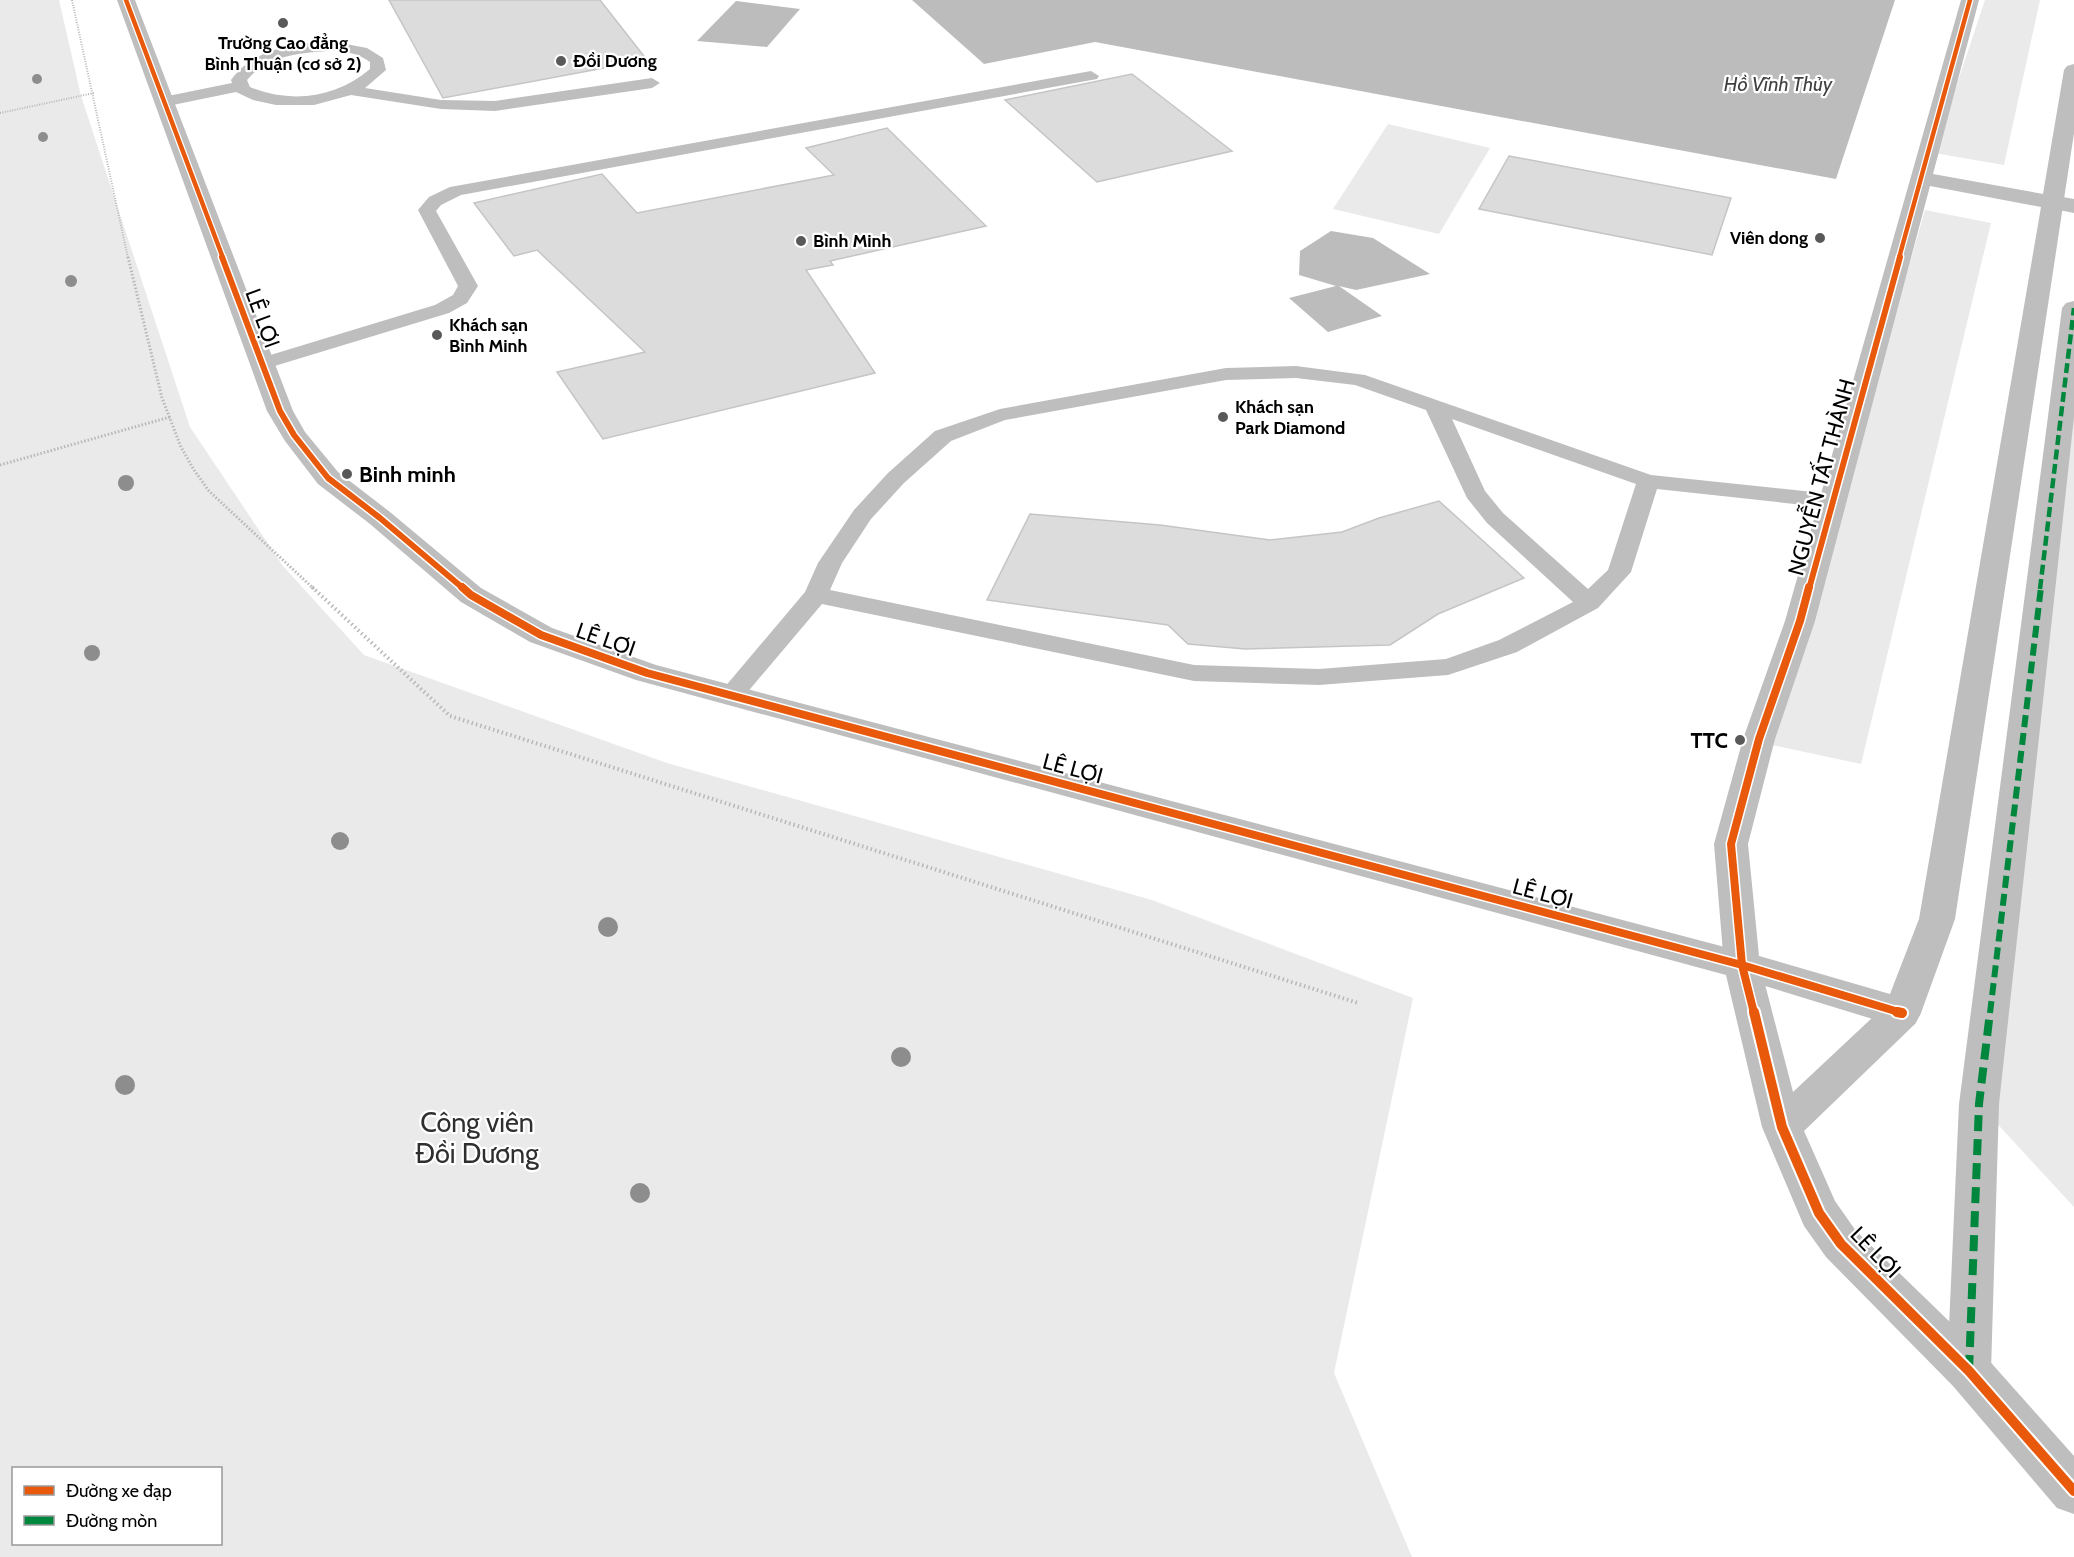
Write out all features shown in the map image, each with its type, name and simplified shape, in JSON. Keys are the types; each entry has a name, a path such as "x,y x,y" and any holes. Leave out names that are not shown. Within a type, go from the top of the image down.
{"street":[{"name":"LÊ LỢI","path":"126,0 280,411 294,435 328,478 380,518 471,595 541,635 586,653 731,695 1742,965 1782,1127 1819,1212 1841,1244 1969,1371 2074,1491"},
{"name":"NGUYỄN TẤT THÀNH","path":"1742,965 1731,844 1759,739 1800,621 1970,0"},
{"path":"1782,1127 1902,1013 1937,919 2063,204 2074,70"},
{"path":"1921,178 2063,204"},
{"path":"1969,1371 1979,1104 2074,308"},
{"path":"1742,965 1902,1013"}],"lane":[{"path":"330,46 352,48 369,53 378,61 378,70 369,80 351,90 319,98 276,101 256,97 243,90 242,86 239,81 245,71 260,61 280,53 330,46"},
{"path":"261,364 442,309 460,299 468,285 427,210 435,201 456,191 1091,76"},
{"path":"351,90 426,104 470,107 495,106 652,83"},
{"path":"163,102 242,86"},
{"path":"731,695 816,595 830,563 862,516 896,478 943,436 1000,415 1226,374 1285,372 1358,379 1648,481 1832,501"},
{"path":"1435,406 1475,493 1495,518 1589,603"},
{"path":"816,595 1194,673 1319,677 1448,667 1508,646 1589,603 1619,572 1648,481"}],"path":[{"path":"0,112 94,93"},
{"path":"0,465 170,417"}],"green space":[{"name":"Công viên Đồi Dương","path":"0,0 59,0 81,96 190,427 283,566 364,655 667,763 1152,900 1413,998 1334,1373 1412,1557 0,1557"},
{"path":"1985,0 2040,0 2004,165 1934,153"},
{"path":"1388,124 1490,148 1439,234 1333,209"},
{"path":"1925,210 1991,223 1861,764 1772,745"},
{"path":"2074,304 2074,1207 1979,1104"}],"water":[{"name":"Hồ Vĩnh Thủy","path":"912,0 1895,0 1836,179 1095,42 984,64"},
{"path":"736,1 800,9 767,47 697,41"},
{"path":"1331,231 1373,238 1430,274 1356,290 1339,286 1382,316 1328,332 1289,298 1336,286 1299,275 1300,251"}],"building":[{"path":"389,0 600,0 647,60 443,98"},
{"path":"1132,74 1232,151 1097,182 1005,100"},
{"path":"887,128 986,226 830,261 833,265 806,270 875,373 603,439 557,372 645,352 537,250 514,256 474,203 602,174 637,213 834,175 806,148"},
{"path":"1509,156 1731,198 1712,255 1479,209"},
{"path":"1439,501 1524,578 1438,614 1390,645 1245,649 1188,644 1168,625 987,600 1030,514 1160,525 1270,540 1342,532 1379,518"}],"marked path":[{"path":"1969,1371 1979,1104 2074,308"}],"cycle path":[{"path":"126,0 280,411 294,435 328,478 380,518 471,595 541,635 647,673 1742,965 1902,1013"},
{"path":"1970,0 1800,621 1759,739 1731,844 1742,965 1782,1127 1819,1213 1841,1244 1969,1371 2074,1491"}],"place":[{"name":"Trường Cao đẳng Bình Thuận (cơ sở 2)","path":"283,23"},
{"name":"Đồi Dương","path":"561,61"},
{"name":"Viên dong","path":"1820,238"},
{"name":"Bình Minh","path":"801,241"},
{"name":"Khách sạn Bình Minh","path":"437,335"},
{"name":"Khách sạn Park Diamond","path":"1223,417"},
{"name":"Binh minh","path":"347,474"},
{"name":"TTC","path":"1740,740"}]}
